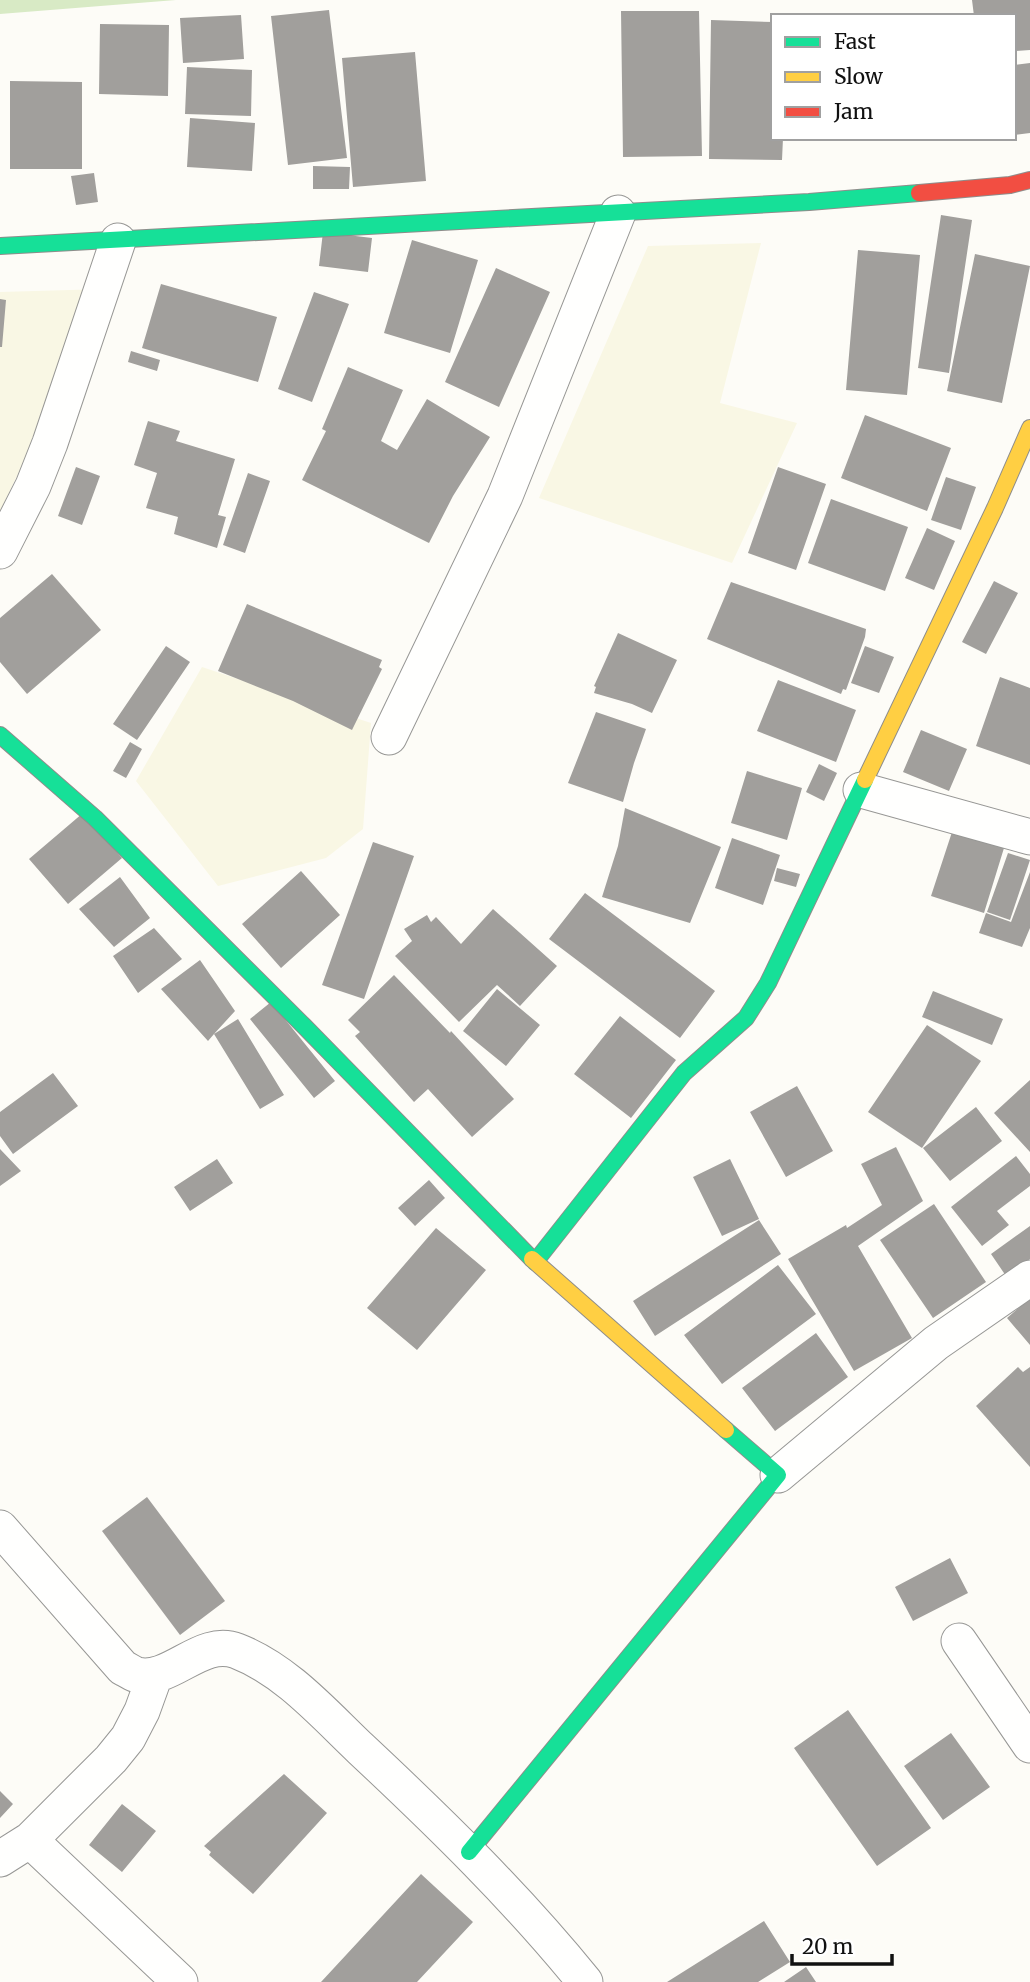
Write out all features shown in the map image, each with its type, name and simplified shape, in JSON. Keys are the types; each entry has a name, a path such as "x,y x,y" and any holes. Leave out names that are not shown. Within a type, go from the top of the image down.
{"street":[{"path":"0,246 822,201 1010,185 1030,180"},
{"path":"389,737 505,496 618,213"},
{"path":"0,551 33,486 50,443 118,241"},
{"path":"535,1262 684,1073 746,1018 768,983 989,520 1030,428"},
{"path":"0,735 96,818 535,1262 778,1475"},
{"path":"861,790 1030,836"},
{"path":"468,1852 778,1475 936,1343 1030,1278"},
{"path":"0,1528 123,1668 137,1675 155,1675 206,1651 234,1650 269,1666 321,1711 468,1852 519,1904 585,1982"},
{"path":"959,1641 1030,1745"},
{"path":"0,1859 30,1840 111,1759 128,1738 142,1711 155,1675"},
{"path":"30,1840 180,1982"}],"shaded area":[{"path":"761,243 720,403 797,423 732,563 539,498 648,246"},
{"path":"105,289 0,512 0,292"},
{"path":"202,667 371,723 363,829 326,858 218,886 136,781"}],"green space":[{"path":"0,0 176,0 0,14"}],"building":[{"path":"972,0 1030,0 1030,50 1016,51 1016,14 974,14"},
{"path":"329,10 347,158 288,165 271,16"},
{"path":"621,11 699,11 702,156 623,157"},
{"path":"241,15 244,59 183,63 180,18"},
{"path":"711,20 771,22 771,140 783,140 782,160 709,159"},
{"path":"100,24 169,25 168,96 99,94"},
{"path":"415,52 426,181 353,187 342,58"},
{"path":"1030,63 1030,133 1016,135 1016,65"},
{"path":"187,67 252,70 251,116 185,114"},
{"path":"10,81 82,82 82,169 10,169"},
{"path":"190,118 255,123 252,171 187,167"},
{"path":"313,166 350,167 349,189 313,189"},
{"path":"94,173 98,202 76,205 71,176"},
{"path":"941,215 972,220 949,373 918,368"},
{"path":"323,232 372,238 368,272 319,266"},
{"path":"412,240 478,260 450,353 384,333"},
{"path":"858,250 920,255 907,395 846,390"},
{"path":"975,254 1030,266 1002,403 947,391"},
{"path":"496,268 550,292 499,407 445,382"},
{"path":"161,284 277,317 258,382 142,348"},
{"path":"314,292 349,304 312,402 278,389"},
{"path":"0,299 6,300 2,347 0,347"},
{"path":"131,351 160,360 157,371 128,362"},
{"path":"348,367 403,390 381,441 397,450 427,399 490,437 453,496 429,543 302,480 326,431 322,429"},
{"path":"865,415 951,448 927,511 841,478"},
{"path":"148,421 180,431 176,441 235,459 218,515 226,517 217,548 174,534 178,517 146,508 157,473 134,465"},
{"path":"76,467 100,476 82,525 58,516"},
{"path":"778,467 826,484 796,570 748,553"},
{"path":"248,473 270,481 245,553 223,545"},
{"path":"946,477 976,487 961,530 931,520"},
{"path":"831,499 908,527 885,591 808,563"},
{"path":"927,528 955,541 934,590 905,578"},
{"path":"52,574 101,630 27,694 0,662 0,618"},
{"path":"994,581 1018,593 986,654 962,642"},
{"path":"731,582 866,629 846,690 843,689 841,694 707,639"},
{"path":"247,604 382,660 379,667 382,669 352,730 293,701 218,671"},
{"path":"618,633 677,660 652,713 594,693 594,686"},
{"path":"166,646 190,662 137,740 113,724"},
{"path":"865,646 894,657 879,693 851,683"},
{"path":"1000,677 1030,688 1030,765 976,746"},
{"path":"778,680 856,710 836,762 757,731"},
{"path":"596,712 646,729 623,802 568,783"},
{"path":"921,730 967,749 949,791 903,772"},
{"path":"130,742 142,749 126,778 113,771"},
{"path":"819,764 837,773 824,801 806,792"},
{"path":"747,771 802,788 787,840 731,823"},
{"path":"625,808 721,847 690,923 602,897 618,846"},
{"path":"83,813 122,858 68,904 29,859"},
{"path":"952,832 1004,848 984,913 931,896"},
{"path":"732,838 780,855 763,905 715,888"},
{"path":"373,842 414,856 364,999 322,985"},
{"path":"1008,853 1030,860 1010,920 987,912"},
{"path":"777,868 800,874 796,887 774,881"},
{"path":"301,871 340,915 281,968 242,924"},
{"path":"1030,872 1030,928 1022,947 979,933 986,913 1011,922"},
{"path":"120,877 150,918 114,947 79,909"},
{"path":"585,893 715,991 680,1038 549,939"},
{"path":"493,909 557,966 520,1006 497,985 459,1022 395,956 412,941 404,929 427,915 431,922 436,917 461,944"},
{"path":"154,928 182,959 138,993 113,956"},
{"path":"200,960 235,1011 208,1041 161,989"},
{"path":"394,975 514,1099 472,1137 428,1089 414,1102 355,1036 360,1032 348,1020"},
{"path":"497,989 540,1025 506,1066 463,1031"},
{"path":"933,991 1003,1019 992,1045 922,1017"},
{"path":"271,1002 335,1081 314,1098 250,1019"},
{"path":"620,1016 676,1060 631,1118 574,1074"},
{"path":"238,1019 284,1095 260,1109 214,1034"},
{"path":"927,1025 981,1061 922,1148 868,1112"},
{"path":"53,1073 78,1106 13,1154 0,1136 0,1112"},
{"path":"1030,1080 1030,1152 994,1113"},
{"path":"797,1086 833,1151 786,1177 750,1112"},
{"path":"976,1107 1002,1141 950,1181 923,1148"},
{"path":"896,1147 923,1201 858,1246 912,1338 854,1371 788,1259 846,1225 847,1228 882,1205 861,1164"},
{"path":"0,1149 21,1171 0,1186"},
{"path":"1016,1156 1030,1174 1030,1186 997,1211 1009,1225 982,1246 951,1207"},
{"path":"217,1159 233,1183 190,1211 174,1187"},
{"path":"730,1159 759,1219 722,1236 693,1177"},
{"path":"429,1180 445,1198 415,1226 398,1208"},
{"path":"934,1204 986,1282 933,1318 880,1240"},
{"path":"759,1220 781,1254 655,1336 633,1301"},
{"path":"1030,1226 1030,1259 1006,1276 991,1254"},
{"path":"436,1228 486,1270 417,1350 367,1308"},
{"path":"778,1265 816,1314 722,1384 684,1335"},
{"path":"1030,1298 1030,1345 1007,1318"},
{"path":"816,1333 848,1377 775,1431 742,1388"},
{"path":"1018,1367 1023,1372 1030,1367 1030,1467 976,1406"},
{"path":"147,1497 225,1601 180,1635 102,1531"},
{"path":"950,1558 968,1593 913,1621 895,1587"},
{"path":"848,1710 931,1828 877,1866 794,1748"},
{"path":"951,1733 990,1787 943,1820 904,1766"},
{"path":"284,1774 327,1813 253,1894 209,1855 211,1852 204,1846"},
{"path":"0,1791 13,1804 0,1818"},
{"path":"122,1804 156,1831 122,1872 89,1845"},
{"path":"421,1874 473,1922 417,1982 321,1982"},
{"path":"764,1921 790,1962 758,1982 667,1982"},
{"path":"806,1967 816,1982 784,1982"}],"traffic: fast":[{"path":"0,246 809,202 919,193"},
{"path":"0,735 95,818 532,1259"},
{"path":"535,1262 684,1073 746,1018 768,983 865,780"},
{"path":"469,1852 778,1475 726,1430"}],"traffic: slow":[{"path":"865,780 995,508 1030,428"},
{"path":"532,1259 726,1430"}],"traffic: jam":[{"path":"919,193 1010,185 1030,180"}]}
